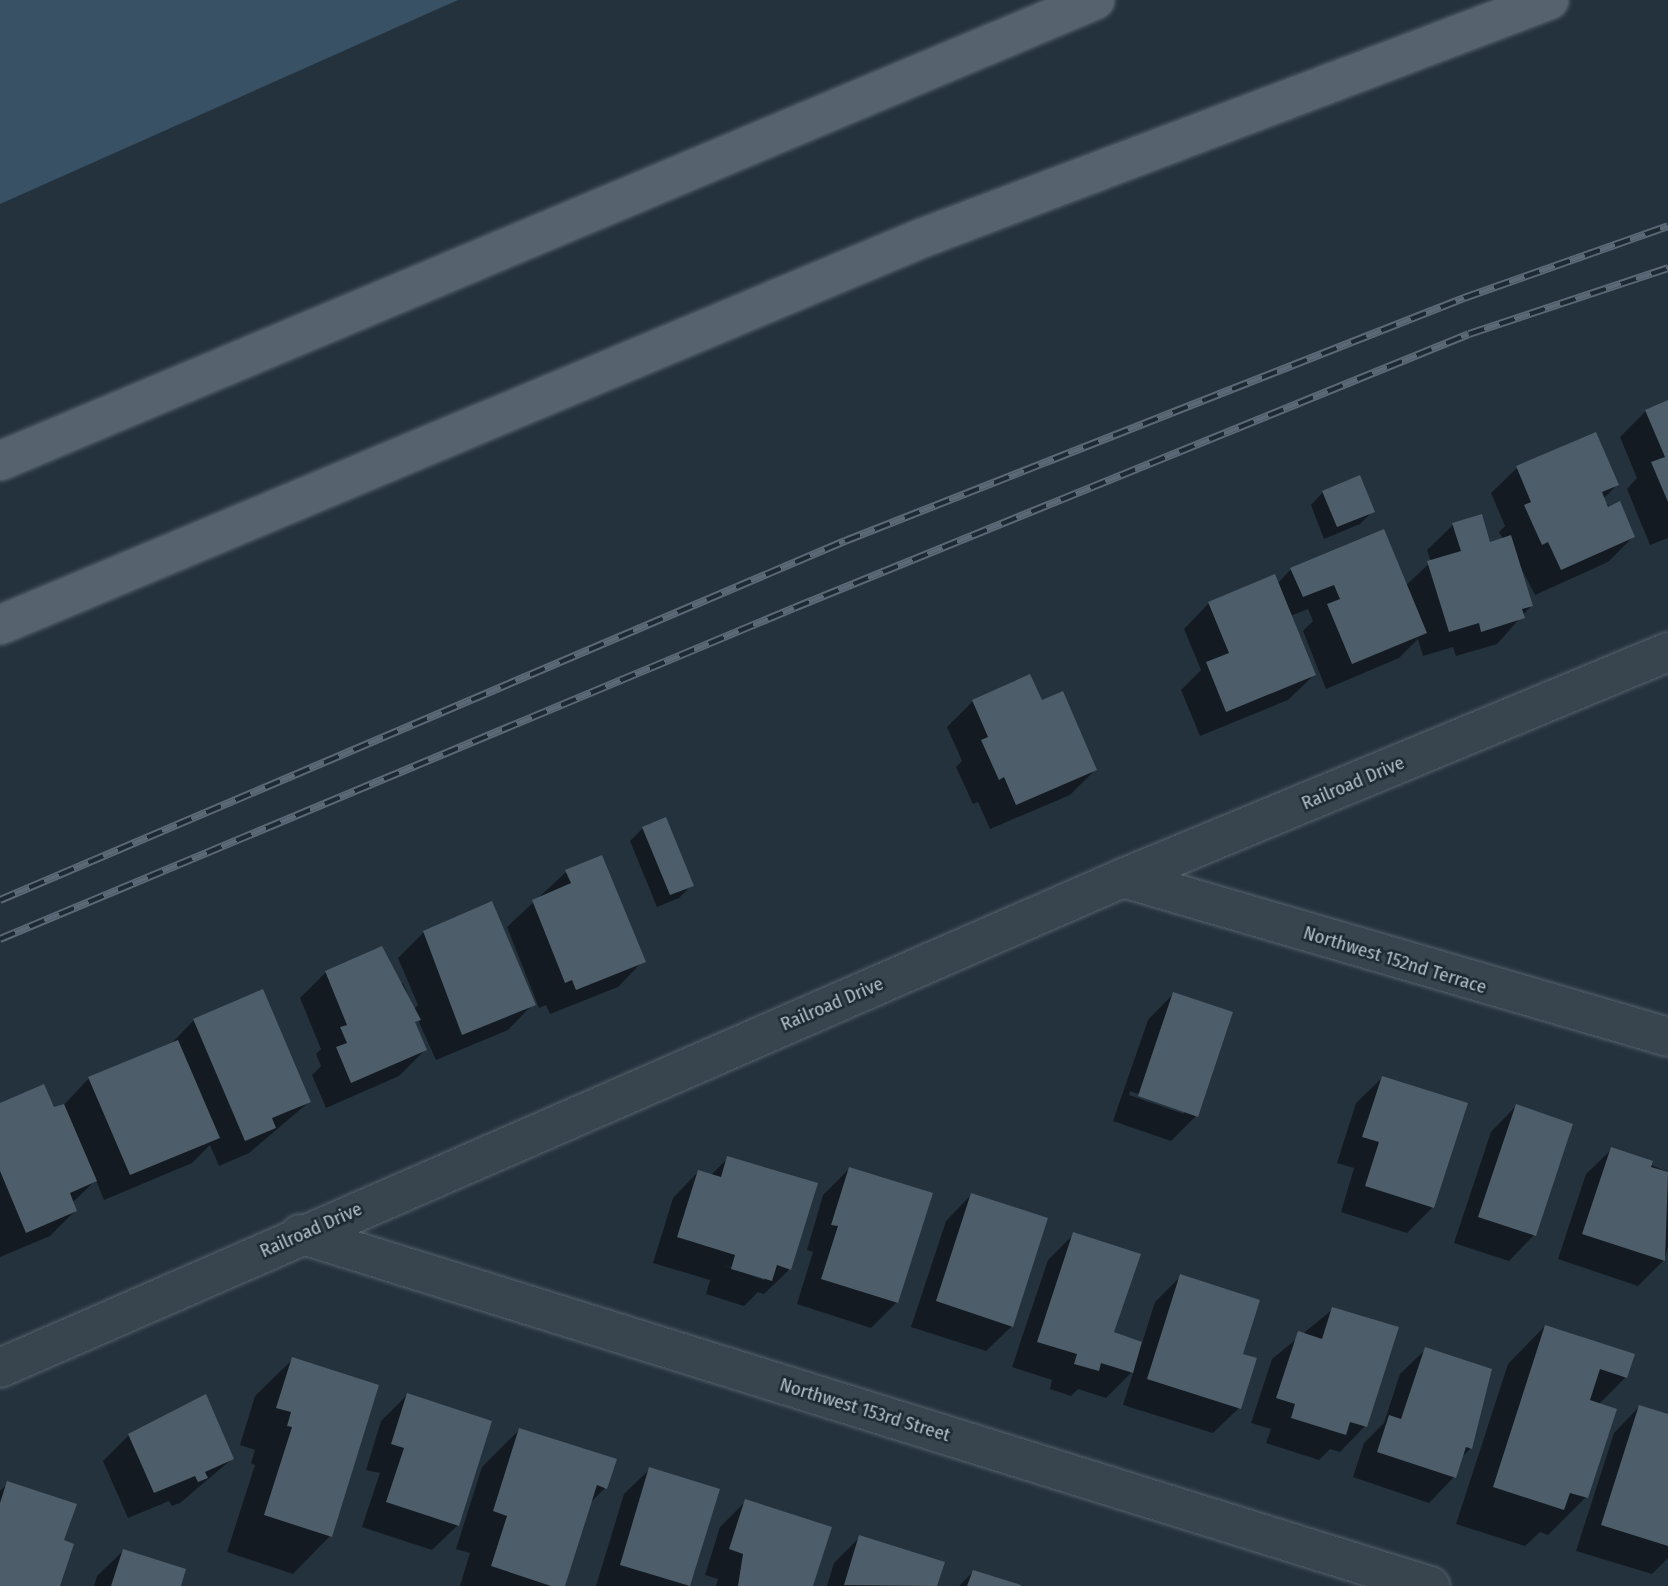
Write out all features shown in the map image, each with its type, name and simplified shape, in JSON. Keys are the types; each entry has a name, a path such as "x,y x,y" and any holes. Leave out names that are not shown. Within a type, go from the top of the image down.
{"main road":[{"path":"0,461 1095,0"},
{"path":"0,625 916,240 1549,0"}],"street":[{"name":"Railroad Drive","path":"0,1368 300,1234 1123,878 1668,652"},
{"name":"Northwest 152nd Terrace","path":"1123,878 1668,1037"},
{"name":"Northwest 153rd Street","path":"300,1234 1430,1586"}],"water":[{"path":"0,0 458,0 0,204"}],"building":[{"path":"1668,400 1668,502 1651,462 1665,457 1645,410"},
{"path":"1596,432 1619,485 1602,492 1608,507 1620,501 1635,537 1561,570 1548,542 1542,545 1524,505 1531,502 1516,466"},
{"path":"1360,475 1375,512 1337,527 1322,491"},
{"path":"1482,514 1490,542 1511,535 1533,606 1522,609 1525,618 1481,632 1479,623 1449,632 1427,561 1461,551 1452,523"},
{"path":"1384,529 1427,633 1352,664 1327,604 1340,599 1334,585 1303,597 1290,568"},
{"path":"1275,574 1316,675 1226,712 1206,662 1229,653 1208,602"},
{"path":"1030,674 1042,700 1063,691 1097,770 1016,805 1004,777 999,780 981,740 988,737 972,700"},
{"path":"666,817 694,886 670,895 642,827"},
{"path":"602,855 646,962 576,990 572,980 565,983 532,900 571,883 565,870"},
{"path":"492,901 536,1005 462,1035 423,931"},
{"path":"382,946 421,1020 415,1022 427,1050 351,1083 336,1047 347,1043 340,1027 347,1025 325,971"},
{"path":"263,989 311,1102 272,1118 276,1128 245,1141 193,1019"},
{"path":"1173,992 1233,1012 1198,1117 1138,1096"},
{"path":"178,1040 220,1138 130,1175 88,1077"},
{"path":"1382,1076 1468,1103 1434,1208 1365,1186 1379,1142 1362,1137"},
{"path":"44,1084 54,1107 64,1104 97,1181 70,1193 77,1211 26,1233 0,1171 0,1103"},
{"path":"1516,1104 1573,1124 1536,1236 1478,1217"},
{"path":"1611,1147 1653,1161 1651,1167 1668,1172 1665,1261 1582,1234"},
{"path":"727,1156 818,1183 791,1270 777,1265 772,1281 731,1269 735,1255 677,1237 698,1170 721,1177"},
{"path":"849,1167 933,1193 898,1303 821,1279 838,1226 831,1225"},
{"path":"971,1193 1048,1218 1013,1327 936,1301"},
{"path":"1073,1232 1141,1254 1114,1332 1142,1342 1133,1373 1101,1363 1099,1371 1074,1364 1077,1354 1037,1342"},
{"path":"1180,1274 1260,1300 1243,1354 1257,1358 1241,1409 1147,1379"},
{"path":"1332,1307 1399,1327 1367,1427 1350,1422 1346,1435 1291,1418 1295,1404 1276,1398 1298,1331 1322,1339"},
{"path":"1545,1325 1635,1354 1627,1378 1600,1369 1590,1400 1617,1409 1588,1498 1570,1493 1564,1510 1493,1487"},
{"path":"1425,1347 1492,1369 1472,1449 1466,1447 1456,1478 1377,1452 1389,1415 1401,1419"},
{"path":"292,1357 379,1385 332,1537 264,1515 292,1427 287,1426 291,1412 276,1408"},
{"path":"407,1393 492,1421 459,1526 386,1502 404,1448 391,1444"},
{"path":"206,1394 234,1459 205,1472 208,1478 198,1482 195,1476 154,1493 128,1434"},
{"path":"1639,1405 1668,1414 1668,1546 1601,1525"},
{"path":"519,1428 617,1459 607,1489 597,1485 565,1586 551,1586 491,1566 507,1516 493,1511"},
{"path":"649,1467 720,1489 690,1586 620,1565"},
{"path":"7,1481 77,1504 64,1540 74,1544 60,1586 0,1586 0,1503"},
{"path":"745,1499 832,1527 813,1586 738,1586 743,1554 729,1549"},
{"path":"859,1535 945,1562 937,1586 844,1585"},
{"path":"123,1549 186,1569 181,1586 111,1586"},
{"path":"973,1570 1021,1585 1021,1586 967,1586"}],"railway":[{"path":"0,900 845,541 1464,298 1668,226"},
{"path":"0,939 794,608 1469,334 1668,268"}]}
